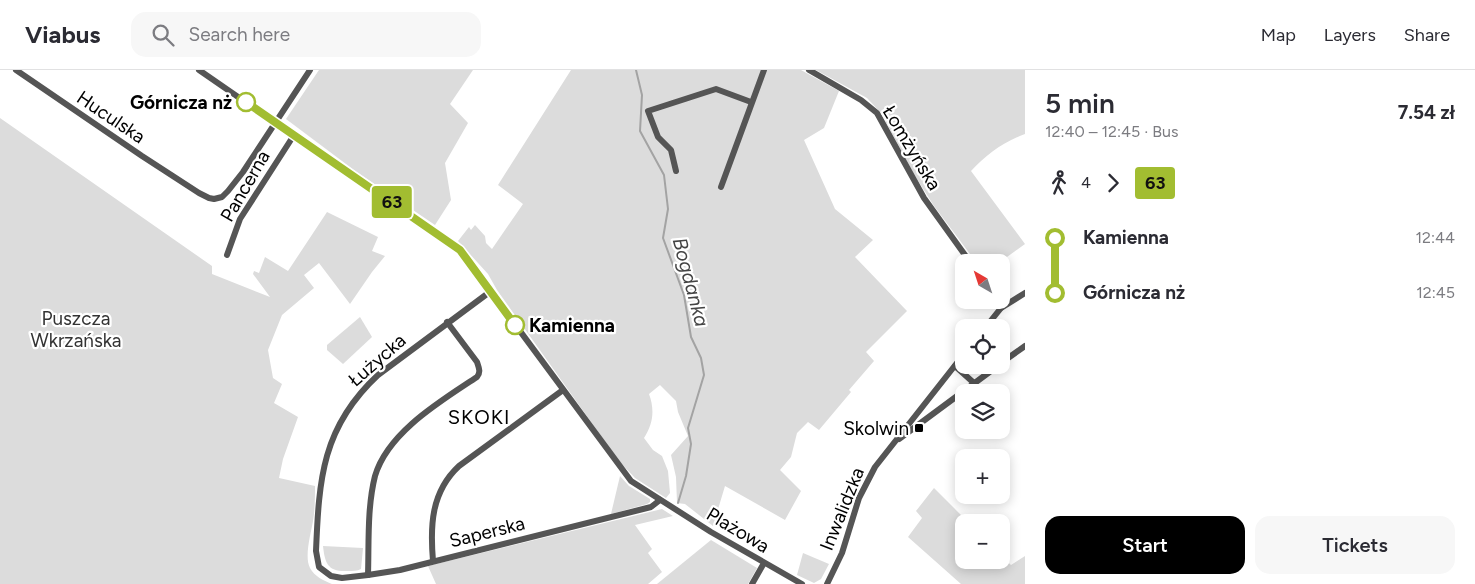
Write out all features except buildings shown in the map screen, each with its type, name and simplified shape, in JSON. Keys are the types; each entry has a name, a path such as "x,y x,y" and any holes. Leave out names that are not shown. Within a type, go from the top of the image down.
{"street":[{"path":"199,70 458,248 627,478 660,500"},
{"name":"Pancerna","path":"214,199 222,197 232,187 310,70"},
{"path":"721,187 764,70"},
{"name":"Łomżyńska","path":"809,70 873,109 924,198 964,254"},
{"name":"Huculska","path":"18,71 150,161 207,197 214,199"},
{"path":"676,171 671,150 658,136 648,111 716,89 752,102"},
{"name":"Pancerna","path":"227,255 240,219 294,134"},
{"name":"Łużycka","path":"321,570 316,551 321,481 326,457 338,427 350,406 365,387 391,365 491,291"},
{"path":"1010,302 1025,293"},
{"path":"992,319 1000,309"},
{"path":"368,575 373,488 384,456 393,443 417,420 479,374 480,369 477,362 447,322"},
{"name":"Inwalidzka","path":"1010,357 1025,346"},
{"name":"Inwalidzka","path":"829,583 842,553 855,510 875,467 955,366"},
{"path":"963,374 974,384"},
{"name":"Inwalidzka","path":"974,384 987,374"},
{"path":"434,561 431,537 432,517 439,493 449,476 459,466 563,390"},
{"name":"Inwalidzka","path":"889,448 955,398"},
{"path":"915,415 918,421 922,422"},
{"name":"Saperska","path":"321,570 334,578 346,581 368,575 392,572 651,507 660,500"},
{"name":"Plażowa","path":"660,500 802,584"},
{"path":"752,584 764,563"}],"green space":[{"path":"319,70 473,70 450,104 468,123 445,163 451,200 435,225 354,170 286,119"},
{"path":"571,70 801,70 839,91 824,128 804,140 835,209 873,240 855,257 907,311 866,352 874,361 819,430 808,422 797,433 791,457 780,470 801,491 785,520 725,486 713,526 685,504 677,503 676,477 671,455 688,436 678,412 676,401 660,385 649,394 652,417 644,438 653,450 662,456 668,471 670,493 666,498 635,478 619,461 497,290 488,274 458,241 469,227 471,230 475,225 485,236 486,243 492,249 523,204 498,185"},
{"path":"816,70 1025,70 1025,134 995,150 971,171 1025,244 1010,255 970,254 934,206 915,176 881,113 867,98"},
{"name":"Puszcza Wkrzańska","path":"0,118 212,266 212,274 270,297 253,274 254,271 259,273 265,257 288,271 327,212 378,237 372,251 385,256 350,304 319,263 304,275 314,288 282,315 268,350 273,378 282,384 274,403 298,417 283,459 279,478 315,486 308,563 317,576 332,584 0,584"},
{"path":"360,317 372,337 343,364 327,350 327,345"},
{"path":"620,476 629,486 650,499 650,502 611,514"},
{"path":"934,488 960,514 955,514 955,569 1010,569 1010,564 1025,556 1025,584 961,584 908,537 922,518 916,511"},
{"path":"662,509 673,516 635,525 652,549 648,553 662,572 648,584 436,584 428,566"},
{"path":"711,540 757,568 748,584 657,584"},
{"path":"323,546 363,548 361,569 341,571 332,568 325,558"},
{"path":"803,553 829,564 821,579 814,583 797,575"}],"waterway":[{"name":"Bogdanka","path":"636,70 642,95 640,131 664,175 668,209 663,238 684,295 691,337 701,358 704,375 688,428 691,444 686,476 678,503"}],"bus line":[{"name":"63","path":"246,102 460,250 515,325"}],"place":[{"name":"Górnicza nż","path":"246,102"},
{"name":"Kamienna","path":"515,325"},
{"name":"Skolwin","path":"919,428"}],"district":[{"name":"SKOKI","path":"479,417"}]}
